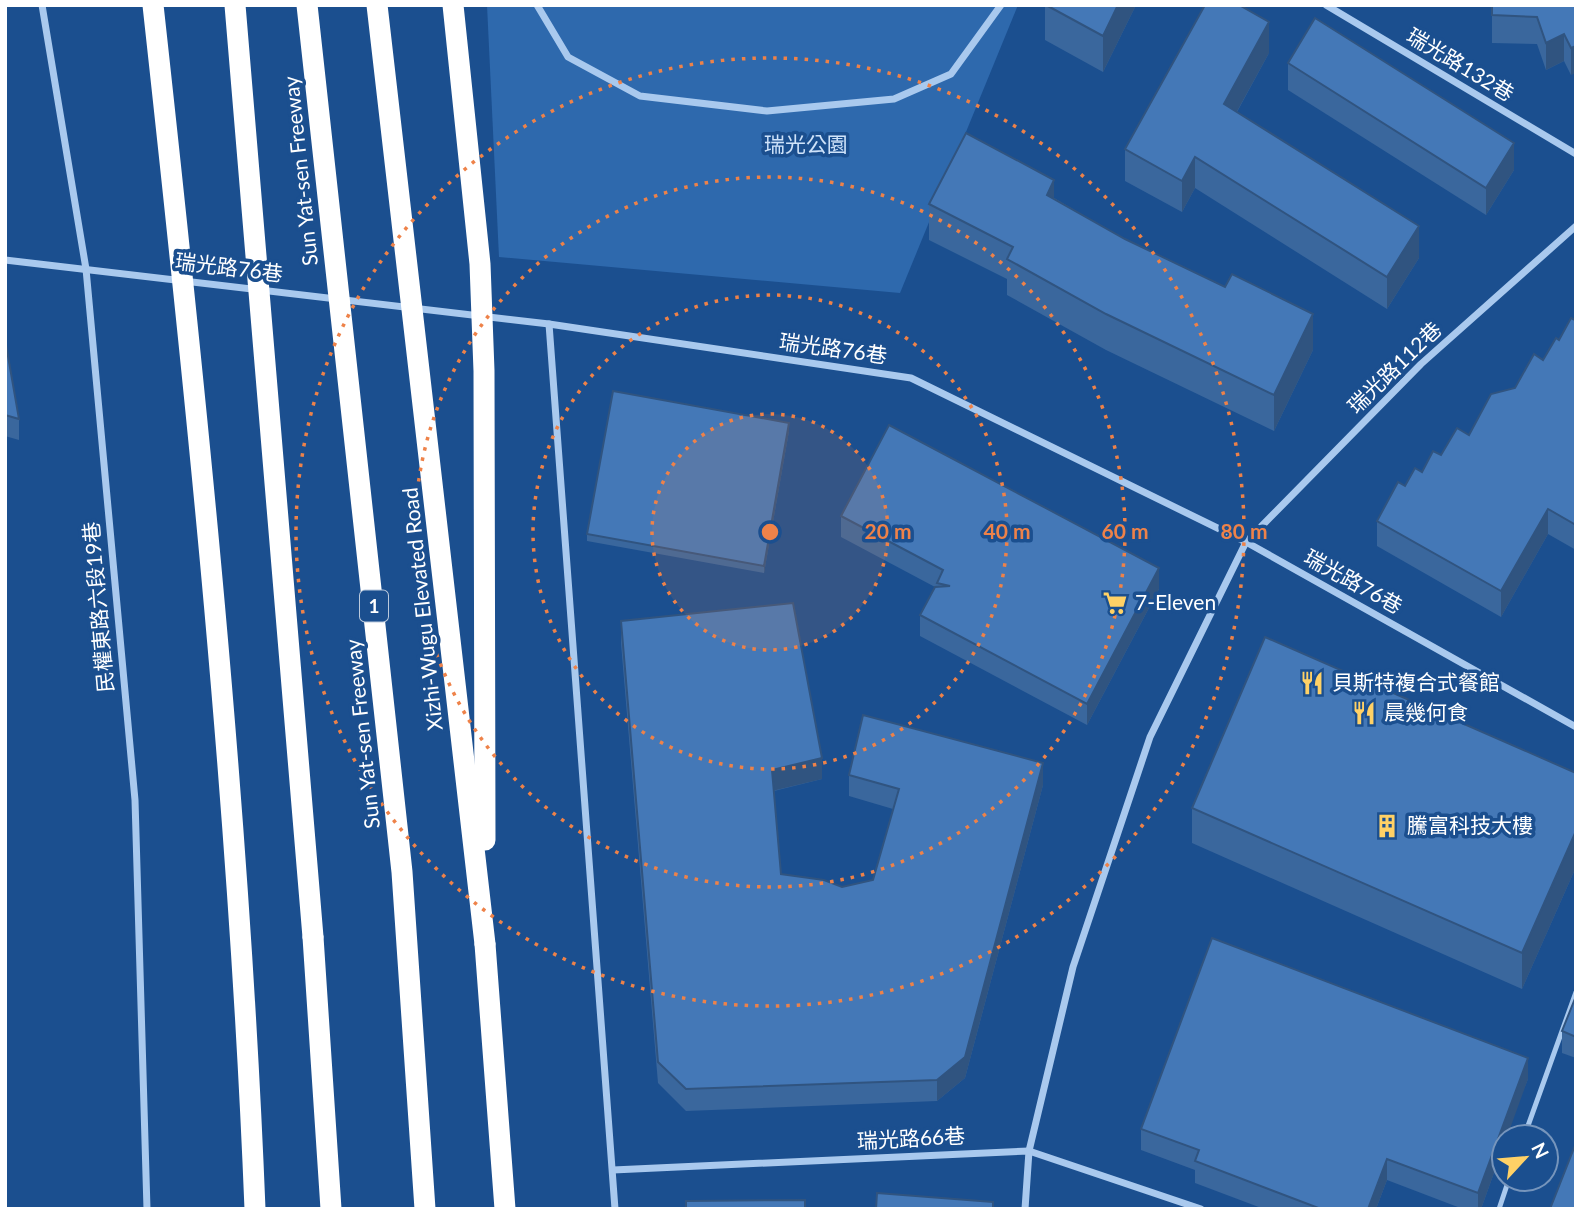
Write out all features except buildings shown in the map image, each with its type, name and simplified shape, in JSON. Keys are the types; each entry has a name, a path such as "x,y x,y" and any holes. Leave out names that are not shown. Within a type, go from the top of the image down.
{"highway":[{"path":"153,5 196,397 249,1057 255,1209"},
{"path":"235,5 313,937 331,1209"},
{"name":"Sun Yat-sen Freeway","path":"307,5 402,873 425,1209"},
{"name":"Xizhi-Wugu Elevated Road","path":"377,5 485,944 505,1209"},
{"path":"453,5 480,264 484,371 485,944"}],"street":[{"name":"民權東路六段19巷","path":"42,5 86,269 135,800 148,1209"},
{"path":"537,5 568,57 640,96 767,111 894,99 951,74 1001,5"},
{"name":"瑞光路132巷","path":"1326,5 1576,154"},
{"name":"瑞光路112巷","path":"1025,1209 1030,1151 1073,967 1150,737 1246,542 1421,363 1576,226"},
{"name":"瑞光路76巷","path":"5,260 549,324 911,378 1246,542 1576,727"},
{"path":"549,324 615,1209"},
{"name":"瑞光路66巷","path":"613,1170 1030,1151 1200,1209"}],"lane":[{"path":"1529,1123 1576,992"}],"green space":[{"name":"瑞光公園","path":"487,5 1018,5 900,293 499,257"}],"place":[{"name":"7-Eleven","path":"1115,603"},
{"name":"貝斯特複合式餐館","path":"1312,683"},
{"name":"晨幾何食","path":"1364,713"},
{"name":"騰富科技大樓","path":"1387,826"}]}
